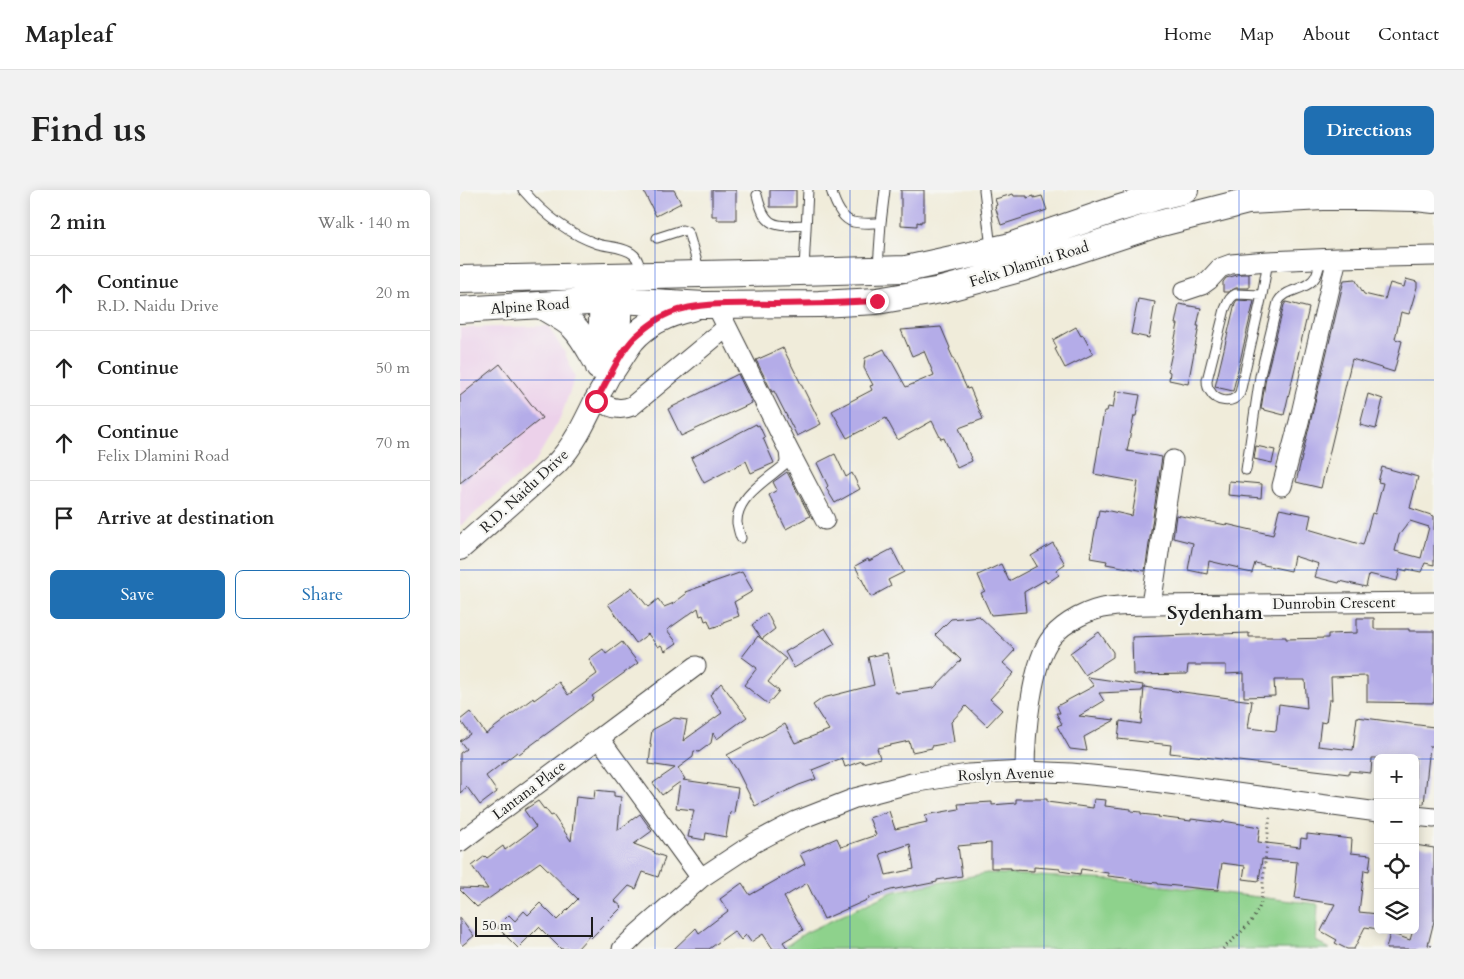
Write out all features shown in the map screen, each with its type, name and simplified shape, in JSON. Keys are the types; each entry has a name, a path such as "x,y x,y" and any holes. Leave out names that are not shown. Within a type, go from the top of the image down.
{"main road":[{"name":"Felix Dlamini Road","path":"611,284 701,274 906,269 1007,247 1151,199 1185,190"},
{"name":"Felix Dlamini Road","path":"611,284 719,327 819,304 877,301 941,290 1023,268 1154,225 1248,201 1332,193 1434,200"},
{"name":"Alpine Road","path":"460,279 611,284"},
{"name":"Alpine Road","path":"460,310 540,305 611,284"},
{"path":"540,305 575,328 605,366 646,327 670,313 719,327"}],"street":[{"path":"1184,290 1202,285 1224,266 1268,261 1329,258 1434,256"},
{"path":"1282,486 1299,422 1329,258"},
{"name":"R.D. Naidu Drive","path":"460,549 566,454 578,435 607,381 605,366 617,353 620,322 611,284"},
{"path":"596,401 616,409 632,406 719,327 788,449 825,520"},
{"path":"1151,605 1173,460"},
{"name":"Dunrobin Crescent","path":"1025,771 1028,718 1034,684 1044,650 1052,637 1078,617 1108,607 1151,605 1434,602"},
{"name":"Lantana Place","path":"460,842 696,666"},
{"path":"599,738 702,878"},
{"name":"Roslyn Avenue","path":"622,949 702,878 754,843 796,821 855,798 912,783 968,774 1025,771 1071,772 1374,811"},
{"path":"1419,816 1434,818"}],"lane":[{"path":"523,190 549,217 576,235 598,244 626,250 634,255 639,263 611,284"},
{"path":"804,272 808,190"},
{"path":"831,190 840,209 848,220 853,222 881,223"},
{"path":"878,270 885,190"},
{"path":"984,190 991,250"},
{"path":"757,195 761,210 775,225 781,227 806,226"},
{"path":"657,238 682,230 687,232 701,274"},
{"path":"1246,470 1260,376 1278,302 1283,295 1312,281 1329,258"},
{"path":"1262,295 1236,294 1229,299 1207,380 1210,392 1214,397 1230,401 1234,400 1240,393 1262,295 1268,261"},
{"path":"719,327 785,455 784,465 745,500 740,508 737,524 741,538"}],"path":[{"path":"1223,949 1259,912 1272,798"}],"shaded area":[{"path":"548,326 565,353 575,377 560,419 535,462 460,526 460,328"}],"green space":[{"path":"987,873 1112,880 1318,904 1316,941 1330,949 782,949 805,933 892,892"}],"building":[{"path":"643,190 674,190 681,203 656,216"},
{"path":"712,190 736,190 736,220 717,220 717,216 712,216"},
{"path":"770,190 796,190 796,207 770,207"},
{"path":"901,190 924,190 924,221 921,221 921,223 917,222 917,226 901,225"},
{"path":"1013,194 1014,196 1027,196 1027,198 1042,196 1047,210 1001,225 995,206 997,205 995,199"},
{"path":"1249,274 1249,288 1236,288 1223,292 1223,282 1226,278"},
{"path":"1355,279 1364,294 1385,299 1390,283 1404,287 1406,279 1417,282 1417,287 1409,314 1401,312 1395,339 1402,341 1394,372 1352,359 1321,488 1296,482 1344,280"},
{"path":"1138,299 1155,302 1149,338 1131,334"},
{"path":"1237,300 1254,301 1233,391 1215,387"},
{"path":"1286,302 1309,308 1284,415 1261,409 1266,377"},
{"path":"1179,304 1201,308 1188,384 1169,380 1170,372 1168,371 1178,324 1175,324"},
{"path":"941,327 967,389 970,388 983,419 959,428 972,461 957,468 944,438 941,439 932,421 898,440 886,418 847,438 832,411 872,390 870,386 873,385 864,368 865,358 884,349 906,387 934,375 924,351 912,356 901,330"},
{"path":"1076,327 1081,336 1083,335 1093,354 1065,368 1055,349 1057,348 1053,340"},
{"path":"783,348 821,424 797,436 756,360"},
{"path":"500,364 542,418 460,483 460,396"},
{"path":"738,374 752,403 681,436 668,409"},
{"path":"1116,391 1140,395 1127,451 1162,457 1145,571 1106,564 1107,561 1090,558 1099,510 1132,516 1138,482 1094,474 1104,411 1107,411 1108,407 1113,408"},
{"path":"1368,394 1383,399 1376,429 1360,425"},
{"path":"756,424 757,426 759,425 765,438 763,438 774,463 751,473 746,461 704,483 691,458"},
{"path":"1256,446 1275,450 1272,463 1254,459"},
{"path":"835,454 846,477 852,473 860,489 835,503 826,488 828,486 817,463"},
{"path":"1382,467 1418,477 1410,508 1434,516 1434,565 1425,563 1421,572 1400,569 1397,581 1369,574 1366,587 1340,581 1339,583 1315,577 1319,564 1294,556 1291,571 1255,563 1252,573 1209,561 1207,574 1188,570 1193,543 1173,538 1176,515 1273,535 1279,509 1311,515 1308,529 1363,545 1372,513 1375,514 1383,483 1378,482","holes":["1410,521 1429,527 1421,558 1395,551 1399,535"]},
{"path":"787,472 810,516 786,529 769,495 777,490 773,482"},
{"path":"1229,481 1262,484 1261,498 1228,495"},
{"path":"1053,543 1065,564 1056,570 1059,575 1047,583 1045,580 1024,592 1026,612 991,615 981,593 985,591 978,575 1001,564 1009,581 1037,566 1031,556"},
{"path":"892,549 904,572 888,580 891,586 871,597 855,566"},
{"path":"742,572 753,591 734,602 739,616 711,628 708,620 705,621 703,615 700,616 698,608 667,630 677,643 665,651 661,645 658,647 648,634 636,643 608,604 632,587 648,607 658,599 664,607 674,603 686,594 685,592"},
{"path":"767,613 775,629 762,639 752,625"},
{"path":"979,616 1015,650 1003,663 1014,673 990,699 1002,710 987,726 966,706 951,722 954,742 912,752 909,741 877,748 880,758 863,763 862,761 845,767 842,758 812,770 816,779 755,806 737,770 727,755 785,724 795,743 829,730 813,705 823,698 874,685 868,657 887,653 895,692 897,693 934,688 961,660 935,635 951,619"},
{"path":"1357,618 1374,618 1374,629 1434,631 1434,703 1367,702 1367,676 1331,677 1332,700 1329,700 1326,723 1321,722 1318,746 1353,750 1357,717 1434,727 1434,746 1430,746 1424,804 1419,804 1419,754 1374,754 1371,773 1349,771 1349,774 1170,753 1171,745 1118,739 1120,721 1141,724 1144,687 1252,701 1248,728 1276,731 1279,704 1307,708 1305,680 1274,680 1275,696 1244,697 1244,673 1226,674 1226,665 1188,665 1187,674 1133,675 1132,637 1249,633 1249,637 1286,637 1286,639 1328,638 1328,634 1357,633"},
{"path":"825,628 835,644 794,668 785,652"},
{"path":"1099,632 1113,652 1113,657 1085,675 1070,653"},
{"path":"758,636 786,659 768,682 779,691 768,704 744,685 757,668 742,657"},
{"path":"622,642 638,663 592,696 594,699 519,754 517,752 486,776 497,792 480,805 467,787 460,793 460,753 466,749 460,741 470,734 460,720 470,712 486,734 533,698 534,700 559,682 568,695 597,674 589,659 603,649 606,654"},
{"path":"1087,677 1143,685 1142,691 1099,693 1104,701 1079,716 1115,720 1084,737 1087,751 1070,749 1057,726 1062,724 1056,713 1060,713 1057,706 1094,686"},
{"path":"721,683 747,717 717,739 713,733 711,743 699,752 694,751 693,757 678,768 685,779 683,780 738,788 734,813 730,812 726,837 706,833 705,840 688,837 694,810 676,808 680,782 662,795 653,783 675,768 649,764 650,744 652,730 674,718 687,720 683,741 722,713 710,695"},
{"path":"595,790 614,792 614,796 621,797 618,830 640,814 652,831 634,844 665,857 658,877 643,872 636,889 629,886 615,901 622,907 591,938 589,936 577,949 561,949 539,927 518,948 497,927 509,915 515,921 524,911 528,915 540,903 557,920 578,899 540,862 477,907 460,888 488,889 472,866 503,846 505,850 536,827 524,810 538,801 551,816 553,815 571,841 576,797 594,799"},
{"path":"1016,799 1047,799 1047,802 1093,808 1094,799 1106,800 1105,806 1131,809 1131,811 1141,812 1141,814 1158,817 1222,823 1223,821 1260,827 1258,842 1300,847 1301,838 1307,839 1307,834 1352,839 1351,853 1371,855 1369,871 1364,870 1359,912 1374,914 1374,928 1365,927 1354,949 1347,949 1335,943 1337,940 1321,931 1335,904 1295,898 1297,862 1262,859 1259,881 1243,879 1245,866 1222,863 1218,890 1133,881 1133,879 1108,876 1108,873 1081,869 1080,874 1060,871 1060,869 1034,867 1034,871 991,868 991,843 958,846 962,876 891,890 869,897 869,899 824,919 807,883 784,897 803,930 783,942 788,949 773,949 763,934 751,942 746,935 741,940 734,931 709,949 674,949 696,928 699,933 728,911 720,899 742,883 750,895 805,864 800,854 837,838 841,847 876,835 869,818 889,811 895,829 927,822 925,815 959,809 958,804 992,802 992,805 1016,803","holes":["910,844 914,869 886,875 880,854"]},
{"path":"1419,846 1434,848 1434,921 1428,945 1432,946 1431,949 1386,949 1390,934 1410,940 1412,934 1419,934"},
{"path":"460,917 474,936 460,947"}],"district":[{"name":"Sydenham","path":"1215,612"}],"route":[{"path":"596,401 612,370 633,339 646,327 670,313 704,305 819,304 877,301"}]}
